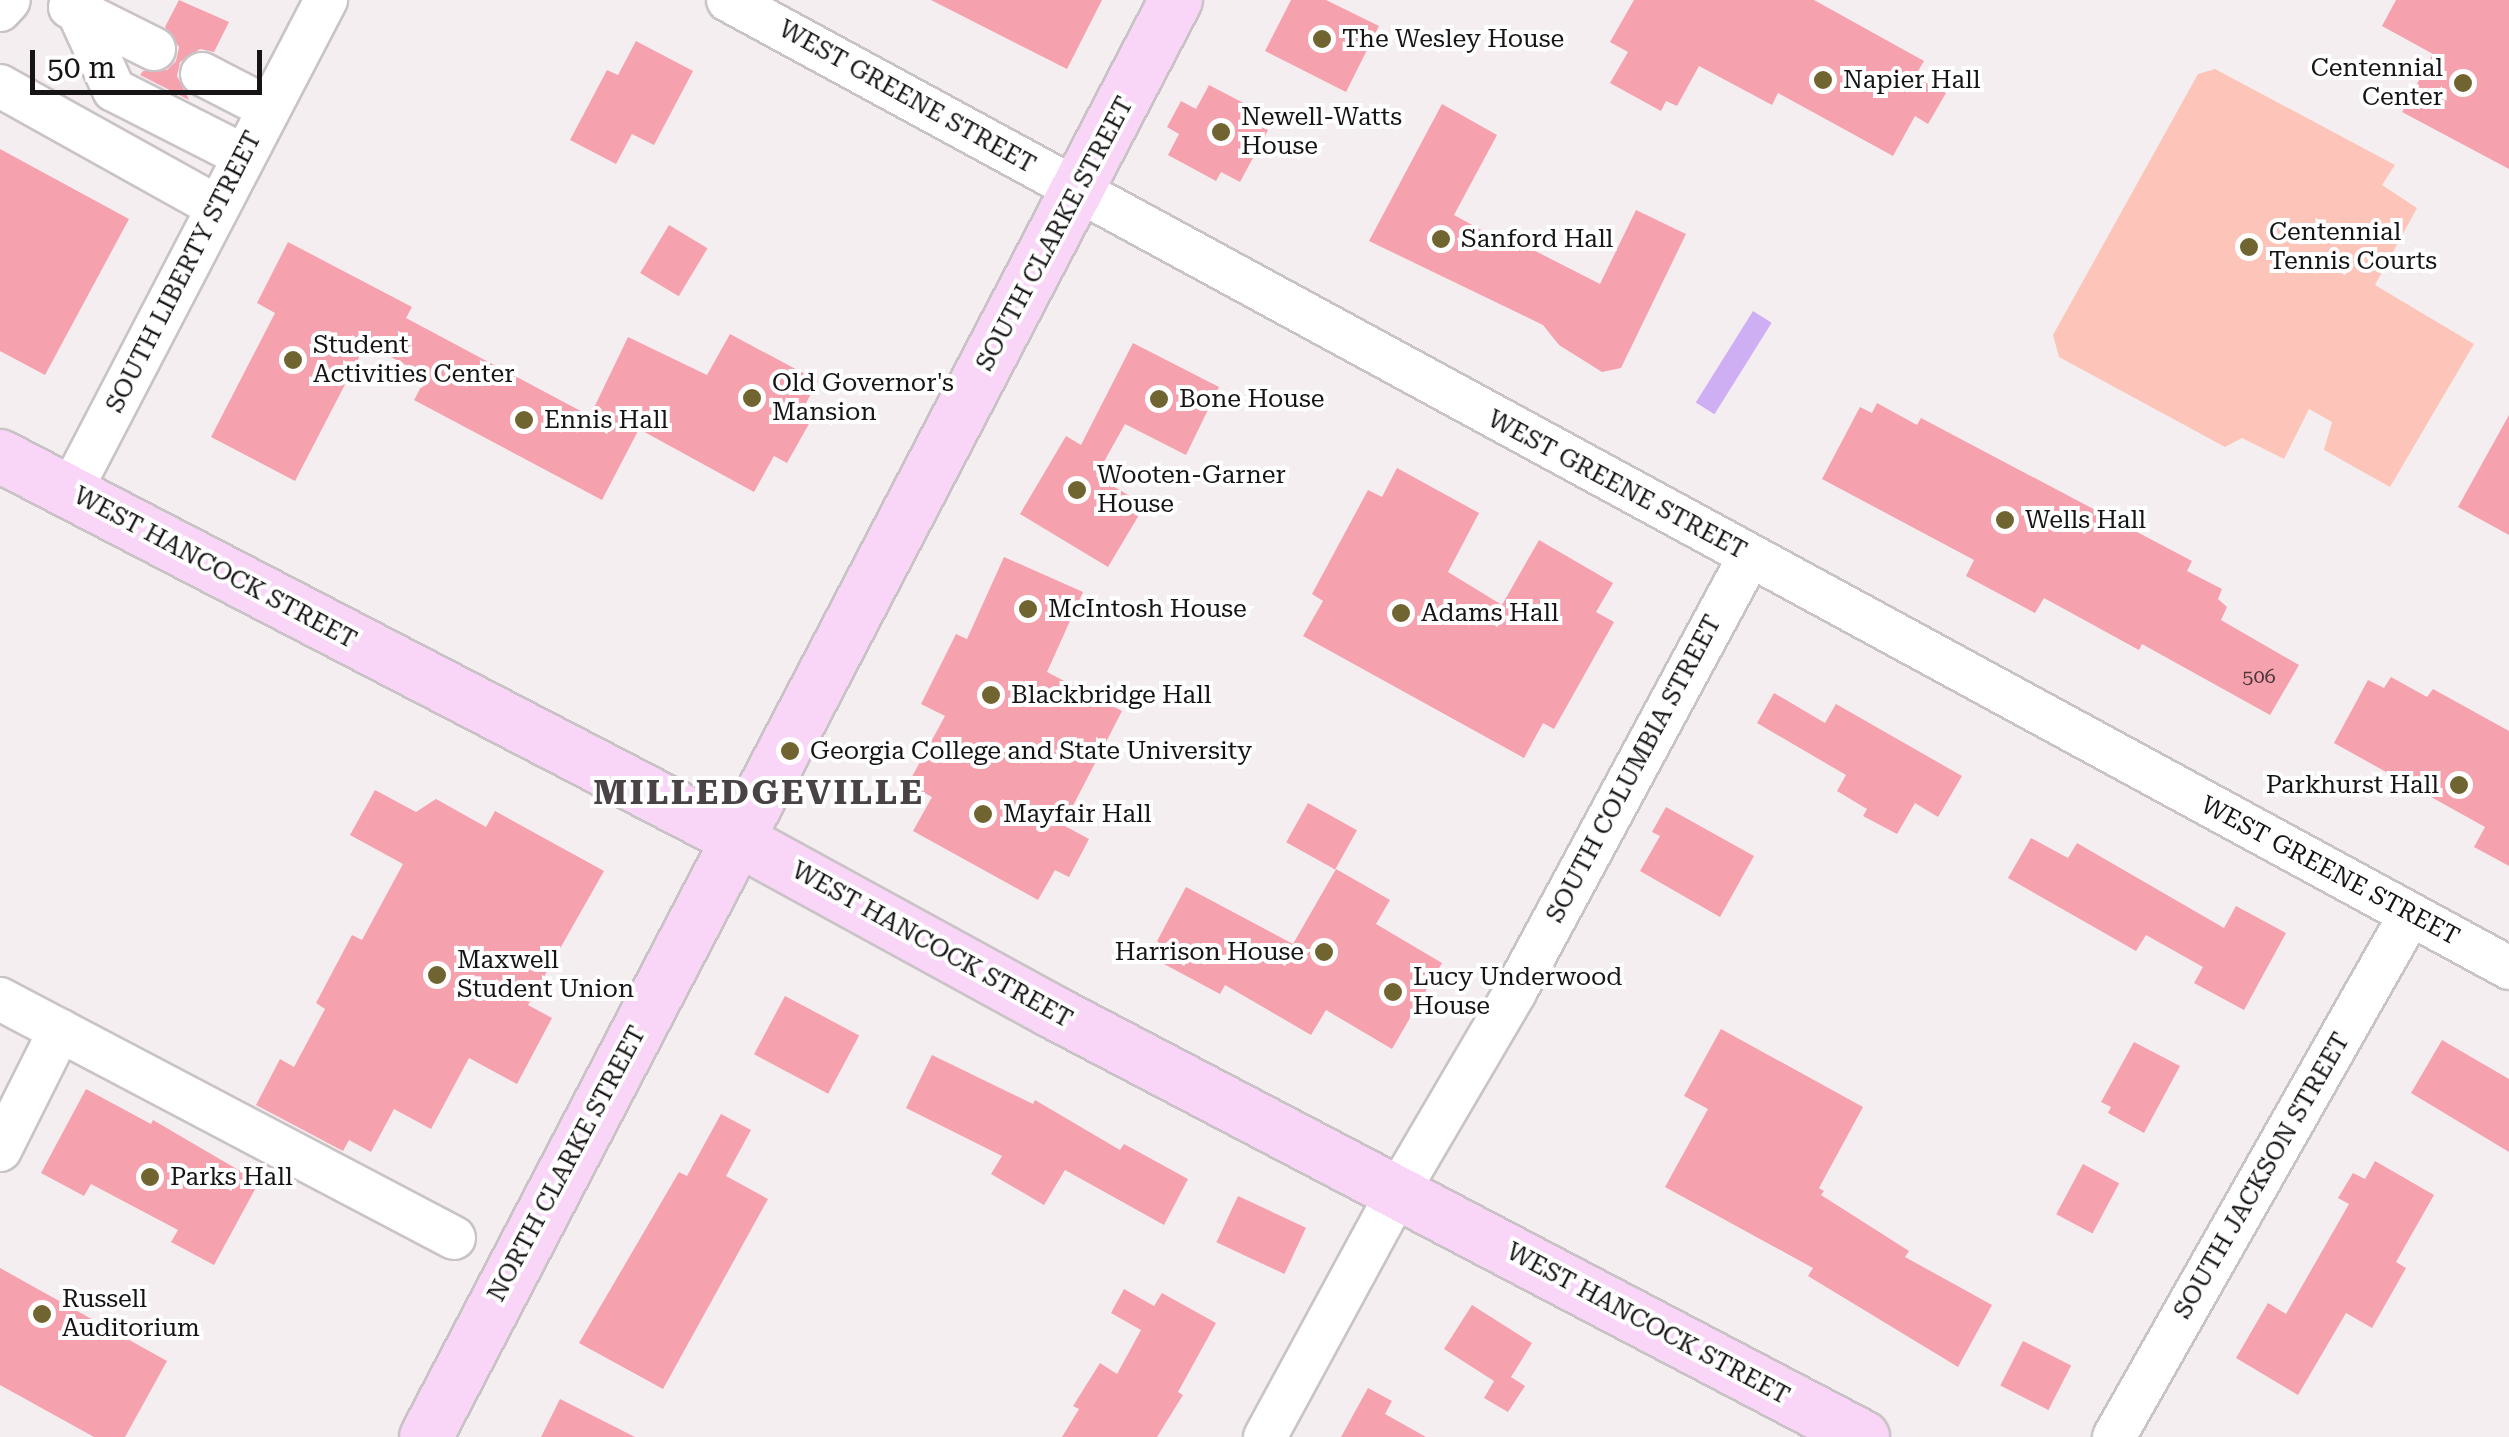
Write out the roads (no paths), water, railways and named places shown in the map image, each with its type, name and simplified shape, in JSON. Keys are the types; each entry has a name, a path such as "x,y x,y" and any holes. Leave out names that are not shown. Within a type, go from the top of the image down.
{"main road":[{"name":"SOUTH CLARKE STREET","path":"737,839 1176,0"},
{"name":"WEST HANCOCK STREET","path":"0,456 737,839 1052,1011 1863,1437"},
{"name":"NORTH CLARKE STREET","path":"426,1437 737,839"}],"street":[{"path":"0,10 9,0"},
{"name":"SOUTH LIBERTY STREET","path":"70,492 326,0"},
{"name":"WEST GREENE STREET","path":"728,0 2509,968"},
{"path":"67,5 154,49"},
{"path":"67,5 114,90 244,156"},
{"path":"202,74 268,108"},
{"path":"0,86 217,207"},
{"name":"SOUTH COLUMBIA STREET","path":"1265,1437 1398,1190 1515,992 1750,557"},
{"name":"SOUTH JACKSON STREET","path":"2114,1437 2410,915"},
{"path":"0,999 454,1238"},
{"path":"0,1150 60,1030"}],"place":[{"name":"The Wesley House","path":"1322,39"},
{"name":"Napier Hall","path":"1823,80"},
{"name":"Centennial Center","path":"2463,83"},
{"name":"Newell-Watts House","path":"1221,132"},
{"name":"Sanford Hall","path":"1441,239"},
{"name":"Centennial Tennis Courts","path":"2249,247"},
{"name":"Student Activities Center","path":"293,360"},
{"name":"Old Governor's Mansion","path":"752,398"},
{"name":"Bone House","path":"1159,399"},
{"name":"Ennis Hall","path":"524,420"},
{"name":"Wooten-Garner House","path":"1077,490"},
{"name":"Wells Hall","path":"2005,520"},
{"name":"McIntosh House","path":"1028,609"},
{"name":"Adams Hall","path":"1401,613"},
{"name":"Blackbridge Hall","path":"991,695"},
{"name":"Georgia College and State University","path":"790,751"},
{"name":"Parkhurst Hall","path":"2459,785"},
{"name":"Mayfair Hall","path":"983,814"},
{"name":"Harrison House","path":"1324,952"},
{"name":"Maxwell Student Union","path":"437,975"},
{"name":"Lucy Underwood House","path":"1393,992"},
{"name":"Parks Hall","path":"150,1177"},
{"name":"Russell Auditorium","path":"42,1314"}],"district":[{"name":"MILLEDGEVILLE","path":"759,793"}]}
